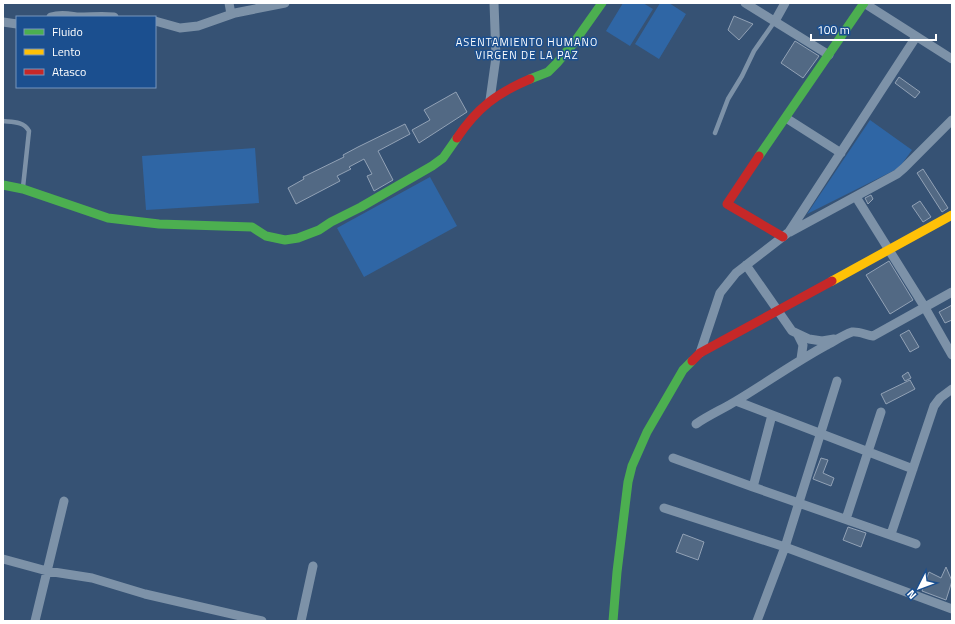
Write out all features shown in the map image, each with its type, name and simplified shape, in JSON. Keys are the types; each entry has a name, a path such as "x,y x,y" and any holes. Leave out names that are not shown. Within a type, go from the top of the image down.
{"street":[{"path":"229,3 231,14"},
{"path":"156,21 180,28 198,26 231,14 285,3"},
{"path":"490,100 496,57 494,3"},
{"path":"3,185 22,189 108,218 159,224 252,227 266,236 285,240 298,238 319,230 432,166 442,158 466,124 490,100 514,86 548,72 573,44 602,3"},
{"path":"745,3 830,55"},
{"path":"775,21 785,3"},
{"path":"786,235 727,204 864,3 952,59"},
{"path":"54,16 59,14 72,16"},
{"path":"3,22 16,24"},
{"path":"786,235 916,37"},
{"path":"786,118 841,153"},
{"path":"700,353 720,293 736,273 786,235 856,197 904,168 952,120"},
{"path":"856,197 924,306 952,355"},
{"path":"613,621 617,572 628,482 632,466 646,432 683,370 700,353 778,312 952,215"},
{"path":"746,265 792,331 809,339 822,341 839,339"},
{"path":"696,424 736,401 801,359 851,332 872,336 924,306 952,292"},
{"path":"798,335 803,345 801,359"},
{"path":"757,621 785,546 837,380"},
{"path":"891,534 934,406 940,398 952,389"},
{"path":"736,401 912,469"},
{"path":"846,519 881,412"},
{"path":"753,487 772,415"},
{"path":"673,458 916,544"},
{"path":"34,621 64,501"},
{"path":"664,508 785,546 952,609"},
{"path":"3,559 46,571 92,578 145,594 262,621"},
{"path":"301,621 314,566"}],"lane":[{"path":"715,133 728,99 742,76 754,51 775,21"},
{"path":"3,121 22,124 26,126 29,131 22,189"}],"shaded area":[{"path":"623,3 643,3 653,9 630,46 606,31"},
{"path":"660,3 669,3 686,14 659,59 635,44"},
{"path":"870,120 912,150 899,168 807,214"},
{"path":"255,148 259,203 146,210 142,156"},
{"path":"430,177 457,226 364,277 337,228"}],"building":[{"path":"734,16 753,24 739,40 728,30"},
{"path":"795,41 819,56 803,78 781,63"},
{"path":"899,77 920,92 915,98 895,83"},
{"path":"456,92 467,112 419,143 412,130 430,120 424,110"},
{"path":"405,124 410,134 378,151 393,180 374,191 367,176 372,174 364,159 349,167 351,169 337,176 340,181 296,204 288,188 304,179 303,177 344,157 343,155"},
{"path":"923,169 948,208 942,212 917,173"},
{"path":"871,195 873,199 868,204 865,198"},
{"path":"920,201 931,217 923,222 912,206"},
{"path":"889,261 913,300 890,314 866,275"},
{"path":"952,305 952,320 945,323 939,312"},
{"path":"909,330 919,347 910,352 900,335"},
{"path":"908,372 911,378 905,381 902,376"},
{"path":"910,380 915,389 886,404 881,394"},
{"path":"821,458 828,460 823,473 834,478 831,486 813,479"},
{"path":"848,527 866,533 861,547 843,540"},
{"path":"683,534 704,542 698,560 676,552"},
{"path":"946,567 952,581 946,600 922,591 929,572 941,578"}],"traffic: fast":[{"path":"530,79 548,72 557,63 573,44 602,3"},
{"path":"759,156 864,3"},
{"path":"3,185 23,189 108,218 159,224 252,227 266,236 285,240 298,238 319,230 432,166 443,158 457,138"},
{"path":"613,621 617,572 628,482 632,466 647,432 683,370 692,361"}],"traffic: slow":[{"path":"832,281 952,215"}],"traffic: jam":[{"path":"457,138 472,118 489,102 507,90 530,79"},
{"path":"759,156 727,204 783,237"},
{"path":"692,361 700,353 832,281"}],"district":[{"name":"ASENTAMIENTO HUMANO VIRGEN DE LA PAZ","path":"527,48"}]}
